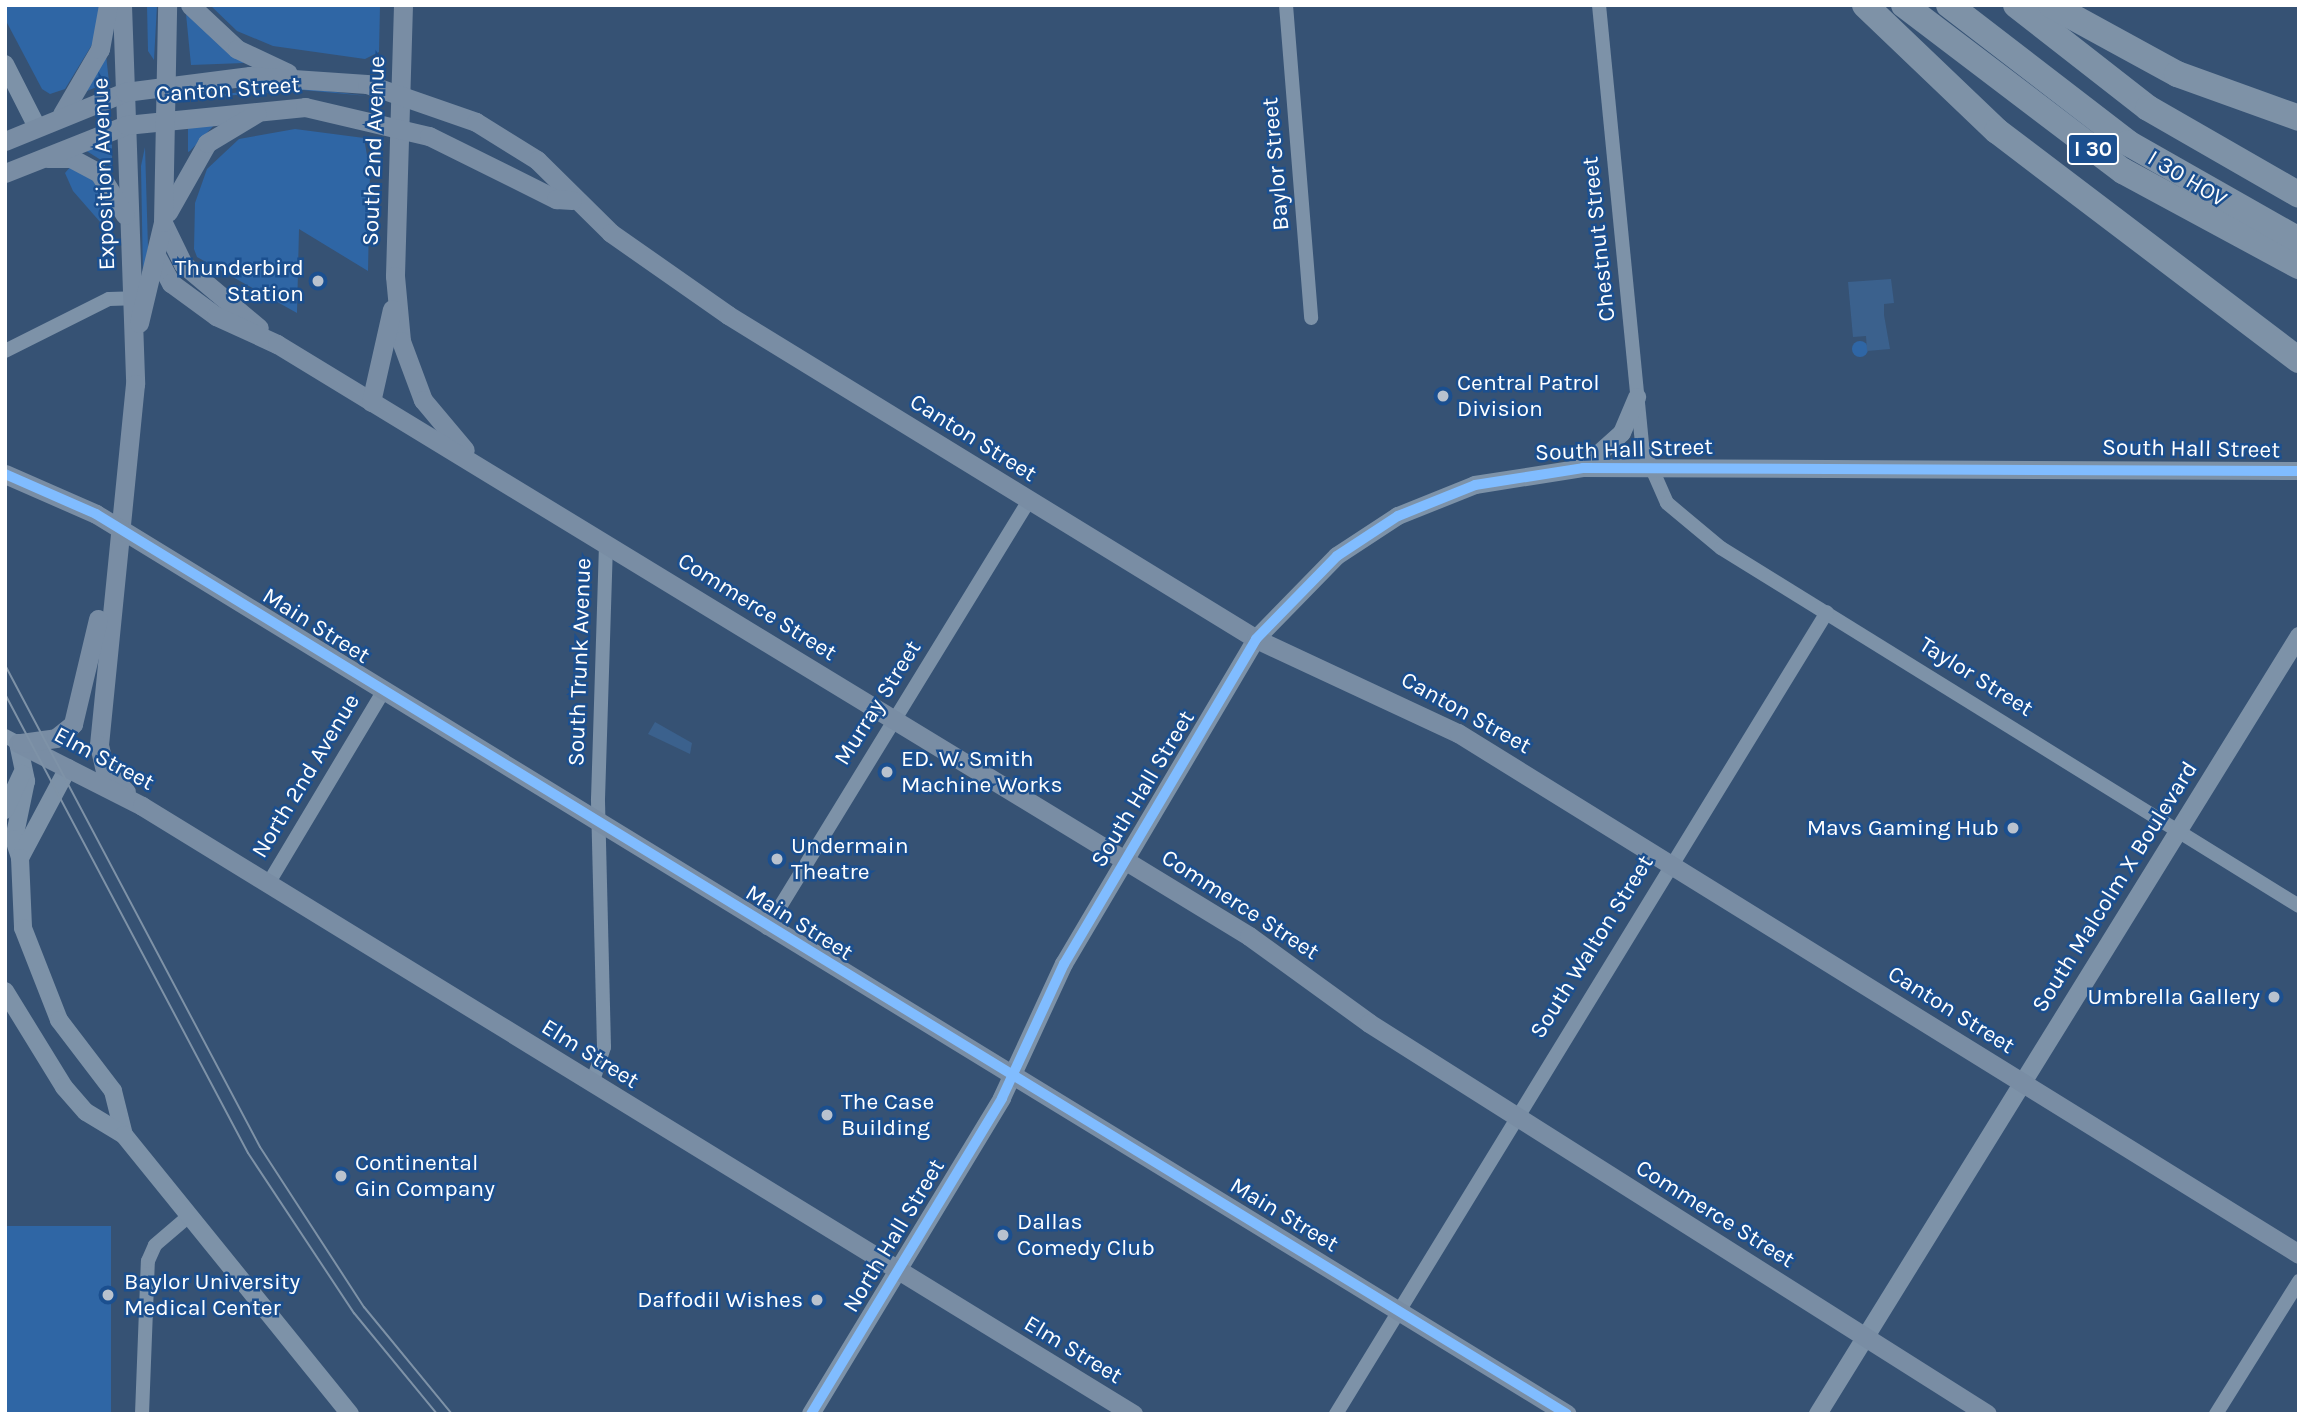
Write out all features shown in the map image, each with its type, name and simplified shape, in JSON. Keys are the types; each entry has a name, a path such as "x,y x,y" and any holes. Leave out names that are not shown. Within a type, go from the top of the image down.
{"highway":[{"path":"1865,5 1997,131 2299,360"},
{"name":"I 30","path":"1904,5 2123,171 2299,266"},
{"name":"I 30 HOV","path":"1949,5 2128,143 2299,240"},
{"name":"I 30 HOV","path":"1968,5 2142,138 2299,225"},
{"path":"2016,5 2148,108 2299,195"},
{"path":"2051,5 2177,74 2299,118"}],"main road":[{"path":"62,114 100,49 108,5"},
{"name":"Exposition Avenue","path":"109,596 121,530 139,298 129,225 122,5"},
{"name":"Exposition Avenue","path":"139,298 157,257 163,222 169,116 167,5"},
{"path":"190,5 237,49 295,76"},
{"name":"South 2nd Avenue","path":"403,5 395,298 401,341 423,400 480,467"},
{"name":"Canton Street","path":"5,141 62,114 125,92 169,83 295,76 400,93 507,138 551,172 572,200 657,269 1028,502 1256,639 1415,708 2299,1254"},
{"path":"163,222 207,143 264,110"},
{"name":"Canton Street","path":"5,173 32,159 126,125 169,116 264,110 334,110 399,126 572,200"},
{"path":"32,159 71,158 93,169 111,185 129,225"},
{"name":"Commerce Street","path":"163,222 183,264 277,344"},
{"name":"Commerce Street","path":"157,257 185,296 277,344 1125,860 1514,1116 1987,1414"},
{"name":"South 2nd Avenue","path":"371,402 395,298"},
{"name":"Main Street","path":"5,474 121,530 1012,1079 1398,1307 1567,1414"},
{"path":"9,741 56,738 73,724 97,621 109,596"},
{"path":"109,596 100,758 142,806"},
{"name":"Elm Street","path":"9,741 142,806 896,1273 1133,1414"}],"street":[{"name":"Baylor Street","path":"1286,5 1311,318"},
{"name":"Chestnut Street","path":"1599,5 1637,397 1648,467"},
{"path":"5,64 36,125"},
{"path":"5,351 109,299 139,298"},
{"path":"1583,468 1615,443 1637,397"},
{"name":"Taylor Street","path":"1648,467 1667,502 1690,524 1826,612 2299,906"},
{"name":"South Hall Street","path":"1012,1079 1064,964 1256,639 1330,563 1398,516 1475,485 1583,468 2299,471"},
{"name":"Murray Street","path":"767,928 1028,502"},
{"name":"South Trunk Avenue","path":"592,1084 604,1047 598,823 606,543"},
{"name":"South Walton Street","path":"1336,1414 1514,1116 1826,612"},
{"name":"South Malcolm X Boulevard","path":"1818,1414 2299,636"},
{"name":"North 2nd Avenue","path":"268,884 383,692"},
{"path":"9,741 26,768 14,839 20,858 19,905 35,972 71,1039 113,1091 124,1135"},
{"path":"5,810 26,768"},
{"path":"20,858 68,768"},
{"path":"5,991 64,1087 86,1112 124,1135 350,1414"},
{"name":"North Hall Street","path":"811,1414 1012,1079"},
{"path":"142,1414 148,1261 155,1245 189,1216"},
{"path":"2216,1414 2299,1281"}],"shaded area":[{"path":"5,5 102,5 93,43 65,89 50,94 42,89 5,19"},
{"path":"147,5 157,5 154,60 148,51"},
{"path":"210,5 380,5 379,52 365,59 273,46 237,31"},
{"path":"186,14 244,63 191,65"},
{"path":"106,55 109,82 87,91 87,89"},
{"path":"286,86 368,96 303,90 196,98"},
{"path":"218,121 190,151 188,152 188,126"},
{"path":"295,129 364,138 370,173 368,271 299,229 297,313 197,257 194,249 195,203 207,169 239,139"},
{"path":"108,141 112,145 112,167 85,150"},
{"path":"145,147 148,248 143,275 141,166"},
{"path":"71,166 87,173 109,202 108,231 73,191 65,173"},
{"path":"1891,279 1894,303 1884,304 1890,349 1867,351 1866,336 1853,337 1848,282"},
{"path":"1857,341 1863,341 1868,349 1866,355 1857,357 1852,352 1852,346"},
{"path":"655,722 692,743 690,754 648,734"},
{"path":"5,1226 111,1226 111,1414 5,1414"}],"tram line":[{"path":"5,665 260,1147 364,1307 452,1414"},
{"path":"5,694 248,1153 354,1313 437,1414"}],"cycle path":[{"path":"811,1414 1002,1098 1064,964 1256,639 1337,556 1398,516 1475,485 1583,468 2299,471"},
{"path":"5,474 96,514 1567,1414"}],"place":[{"name":"Thunderbird Station","path":"318,281"},
{"name":"Central Patrol Division","path":"1443,396"},
{"name":"ED. W. Smith Machine Works","path":"887,772"},
{"name":"Mavs Gaming Hub","path":"2013,828"},
{"name":"Undermain Theatre","path":"777,859"},
{"name":"Umbrella Gallery","path":"2274,997"},
{"name":"The Case Building","path":"827,1115"},
{"name":"Continental Gin Company","path":"341,1176"},
{"name":"Dallas Comedy Club","path":"1003,1235"},
{"name":"Baylor University Medical Center","path":"108,1295"},
{"name":"Daffodil Wishes","path":"817,1300"}]}
